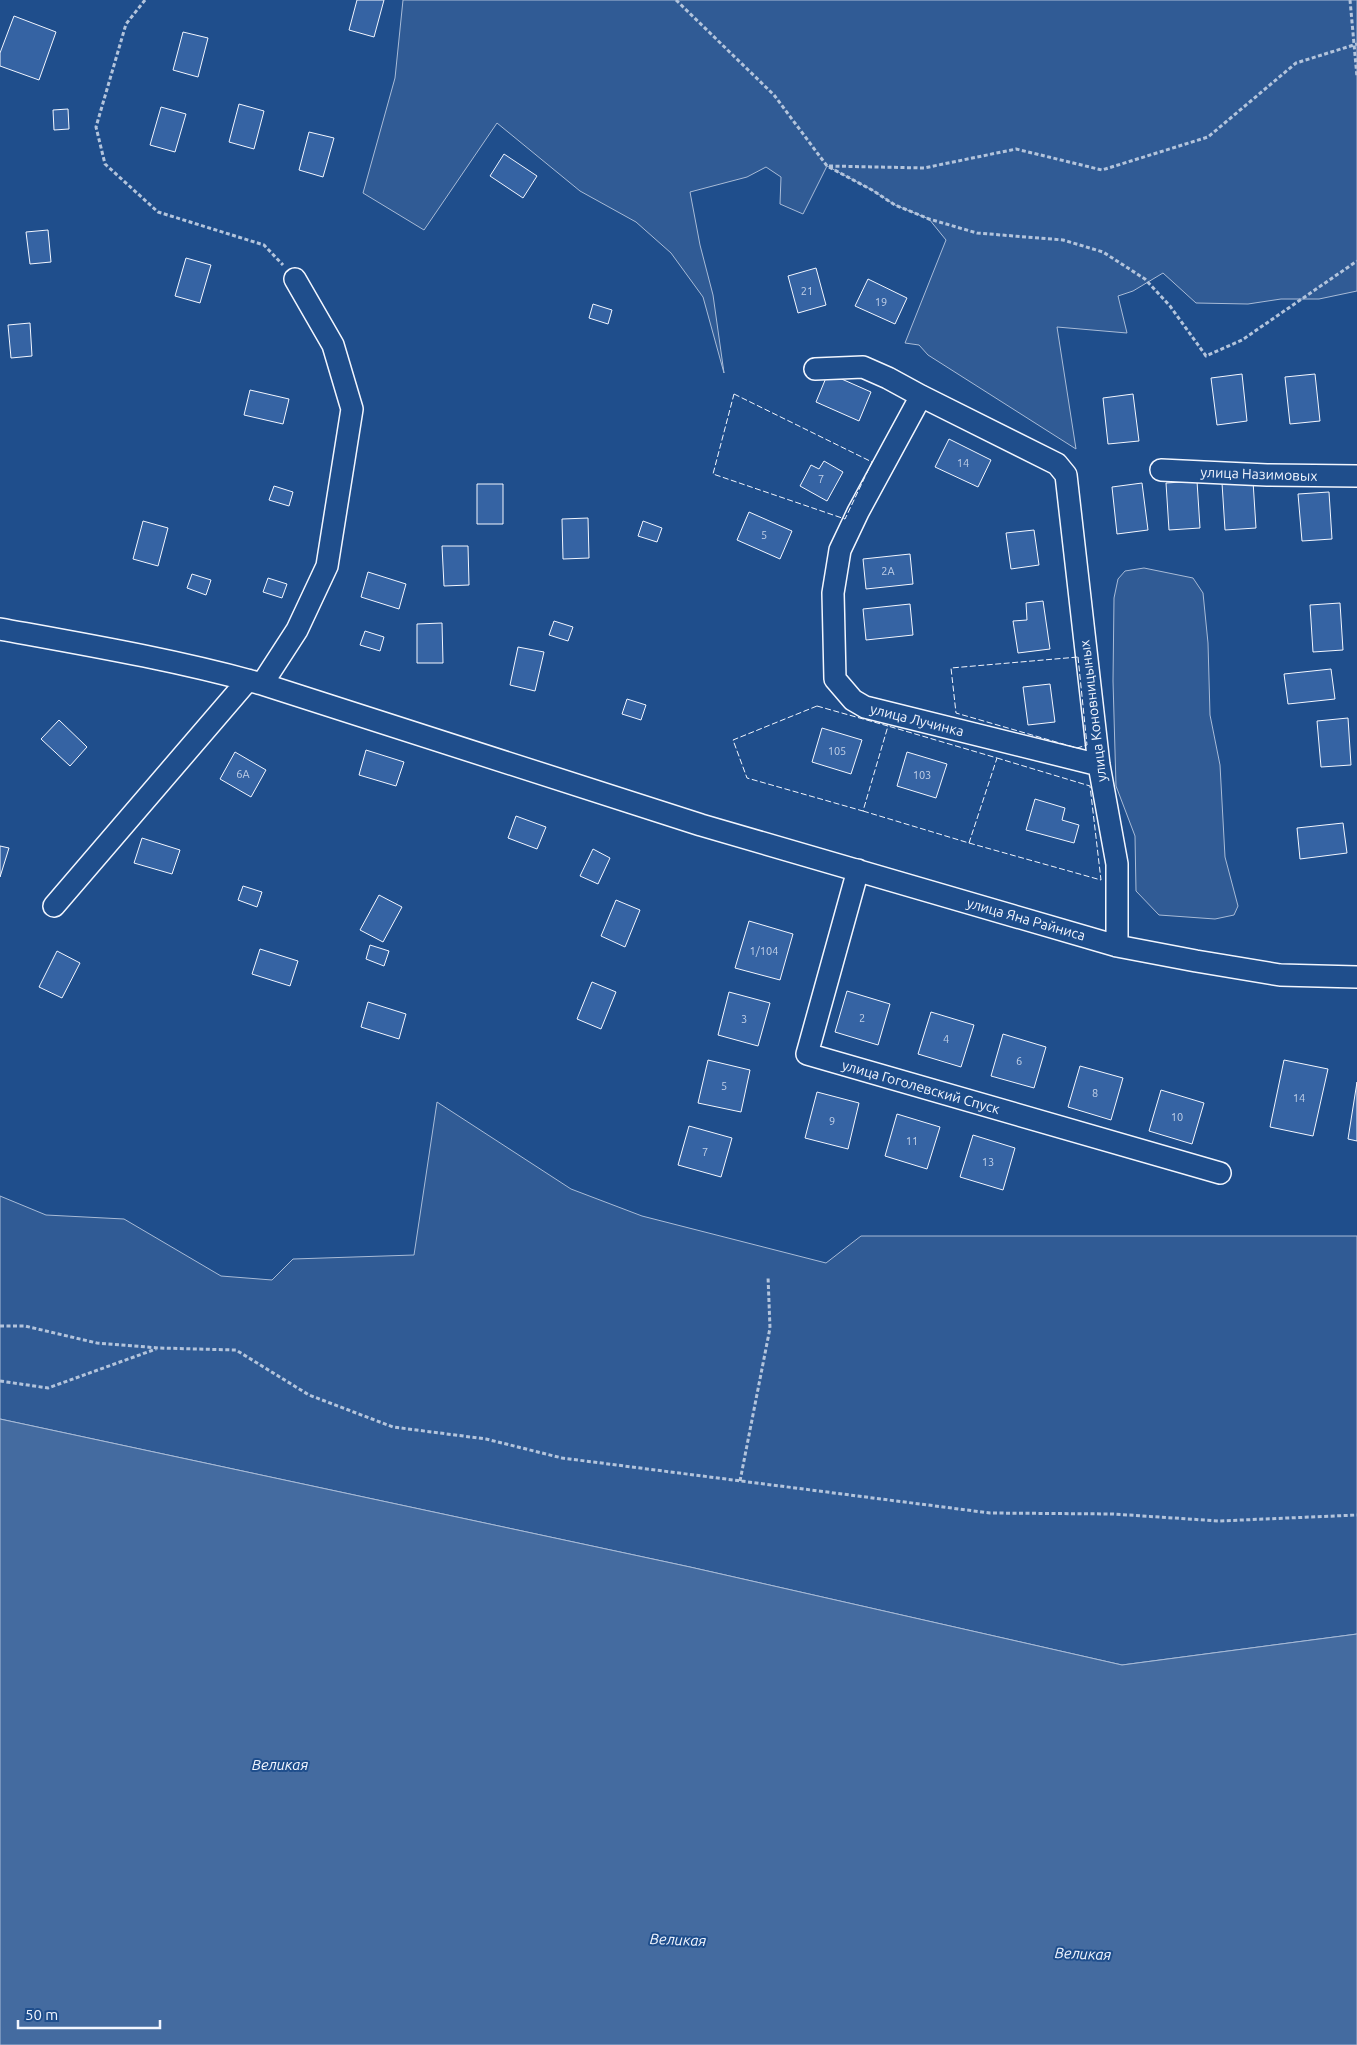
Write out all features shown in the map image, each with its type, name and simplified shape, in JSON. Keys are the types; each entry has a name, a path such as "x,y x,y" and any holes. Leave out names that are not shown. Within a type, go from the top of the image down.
{"street":[{"path":"54,906 255,682 297,630 327,566 352,409 333,345 295,279"},
{"path":"815,369 863,368 888,378 921,396"},
{"name":"улица Коновницыных","path":"921,396 1057,464 1066,476 1099,766 1117,864 1116,946"},
{"name":"улица Лучинка","path":"921,396 858,512 840,550 833,593 835,679 853,700 865,707 1099,766"},
{"name":"улица Назимовых","path":"1161,470 1357,476"},
{"name":"улица Яна Райниса","path":"0,630 123,651 196,666 255,682 702,825 1116,946 1196,962 1280,975 1357,977"},
{"name":"улица Гоголевский Спуск","path":"858,870 807,1054 1220,1173"}],"path":[{"path":"145,0 126,24 96,127 105,164 158,212 264,245 295,279"},
{"path":"676,0 774,95 827,166 872,190 895,205 929,219 977,232 1063,240 1104,252 1145,279 1170,306 1206,356 1242,340 1357,262"},
{"path":"1350,0 1356,45 1357,77"},
{"path":"827,166 924,168 1016,149 1102,170 1208,137 1296,64 1356,45"},
{"path":"740,1481 770,1328 768,1276"},
{"path":"0,1326 25,1326 97,1343 159,1348 236,1350 309,1395 394,1427 486,1439 562,1458 990,1513 1113,1514 1220,1521 1357,1516"},
{"path":"0,1381 48,1388 159,1348"}],"shaded area":[{"path":"403,0 1357,0 1357,291 1319,299 1281,299 1248,304 1196,303 1163,273 1133,291 1118,296 1127,333 1057,327 1076,449 928,355 919,345 905,343 946,240 929,219 895,205 872,190 827,166 803,214 780,204 781,177 766,167 747,177 690,192 700,245 713,295 724,373 703,297 671,253 636,222 580,191 497,123 424,230 363,193 395,78"},
{"path":"1144,568 1193,578 1203,593 1208,643 1210,715 1220,765 1225,857 1238,906 1234,915 1215,919 1159,915 1136,891 1135,836 1116,786 1113,681 1114,598 1118,579 1125,571"},
{"path":"437,1102 571,1189 642,1216 826,1263 861,1236 1357,1236 1357,1634 1122,1665 690,1567 0,1419 0,1196 46,1215 124,1219 221,1276 272,1280 293,1259 414,1255"}],"water":[{"name":"Великая","path":"0,1419 690,1567 1122,1665 1357,1634 1357,2045 0,2045"}],"building":[{"path":"357,0 384,0 374,37 349,30"},
{"path":"14,16 56,32 39,80 0,66 0,53"},
{"path":"183,32 208,38 198,77 173,70"},
{"path":"239,104 264,111 254,149 229,142"},
{"path":"161,107 186,114 175,152 150,145"},
{"path":"68,109 69,129 54,130 53,110"},
{"path":"309,132 334,138 323,177 299,170"},
{"path":"504,154 537,176 523,198 490,176"},
{"path":"48,230 51,262 30,264 26,232"},
{"path":"186,258 211,265 200,303 175,296"},
{"path":"816,268 826,305 798,313 788,276"},
{"path":"868,279 907,298 895,324 855,306"},
{"path":"593,304 612,310 608,324 589,318"},
{"path":"30,323 32,356 11,358 8,325"},
{"path":"828,373 871,392 859,421 816,402"},
{"path":"1242,374 1247,421 1217,425 1211,378"},
{"path":"1315,374 1320,421 1290,424 1285,377"},
{"path":"250,390 289,399 283,424 244,415"},
{"path":"1133,394 1139,441 1108,444 1103,398"},
{"path":"949,439 991,460 978,487 935,467"},
{"path":"824,461 843,472 827,501 800,486 811,465 819,469"},
{"path":"1197,481 1200,528 1169,530 1166,483"},
{"path":"1253,481 1256,528 1225,530 1222,483"},
{"path":"1142,483 1148,530 1117,534 1112,487"},
{"path":"477,484 503,484 503,524 477,524"},
{"path":"274,486 293,492 289,506 269,500"},
{"path":"1329,492 1332,539 1302,541 1298,494"},
{"path":"749,512 792,531 780,559 737,540"},
{"path":"588,518 589,558 563,559 562,519"},
{"path":"143,521 168,528 158,566 133,559"},
{"path":"643,521 662,528 657,542 638,536"},
{"path":"1034,530 1039,565 1011,569 1006,533"},
{"path":"442,546 468,546 469,585 444,586"},
{"path":"910,554 913,584 866,589 863,559"},
{"path":"368,572 406,584 399,609 361,597"},
{"path":"192,574 211,580 206,595 187,588"},
{"path":"268,578 287,584 282,598 263,592"},
{"path":"1043,601 1050,649 1018,653 1013,621 1027,620 1026,603"},
{"path":"1340,603 1343,650 1313,652 1310,605"},
{"path":"910,604 913,635 866,640 863,609"},
{"path":"554,621 573,627 568,641 549,635"},
{"path":"442,623 443,663 417,663 417,624"},
{"path":"365,631 384,637 380,651 360,645"},
{"path":"518,647 544,652 535,691 510,685"},
{"path":"1331,669 1335,699 1288,704 1284,674"},
{"path":"1050,684 1055,722 1028,725 1023,687"},
{"path":"627,699 646,705 641,720 622,714"},
{"path":"1348,718 1351,765 1321,767 1317,721"},
{"path":"59,720 87,747 70,766 41,739"},
{"path":"822,728 862,740 851,774 812,762"},
{"path":"366,750 404,762 396,786 359,775"},
{"path":"235,752 266,770 251,797 220,779"},
{"path":"907,752 947,764 936,798 897,786"},
{"path":"1035,799 1065,808 1062,820 1079,825 1074,843 1026,830"},
{"path":"516,816 546,827 537,849 508,838"},
{"path":"1343,823 1347,853 1300,859 1297,828"},
{"path":"142,838 180,850 172,874 134,863"},
{"path":"0,846 9,848 0,877"},
{"path":"593,849 610,858 598,884 580,876"},
{"path":"243,886 262,892 257,907 238,900"},
{"path":"379,895 402,907 383,942 360,930"},
{"path":"616,900 640,910 625,947 601,936"},
{"path":"749,921 793,934 780,980 735,968"},
{"path":"370,945 389,951 384,966 366,959"},
{"path":"260,949 298,961 290,986 252,974"},
{"path":"57,951 80,963 62,998 39,987"},
{"path":"592,982 616,992 601,1029 577,1019"},
{"path":"847,991 890,1004 878,1045 835,1032"},
{"path":"729,992 770,1003 758,1046 718,1035"},
{"path":"368,1002 406,1014 399,1039 361,1027"},
{"path":"931,1012 974,1025 961,1067 918,1054"},
{"path":"1003,1034 1046,1047 1034,1088 991,1076"},
{"path":"708,1060 750,1070 741,1112 698,1103"},
{"path":"1284,1060 1328,1069 1313,1136 1270,1127"},
{"path":"1080,1066 1123,1078 1111,1120 1068,1107"},
{"path":"1357,1082 1357,1141 1348,1139"},
{"path":"1161,1090 1204,1103 1192,1144 1149,1131"},
{"path":"817,1092 859,1103 848,1149 805,1138"},
{"path":"897,1114 940,1127 927,1169 885,1156"},
{"path":"689,1126 732,1138 721,1177 678,1165"},
{"path":"973,1135 1015,1148 1003,1190 960,1177"}],"fence":[{"path":"734,394 872,462 845,519 713,474 734,394"},
{"path":"1078,657 1087,745 1077,748 956,713 951,668 1078,657"},
{"path":"817,706 888,726 863,811 747,778 733,740 817,706"},
{"path":"863,811 969,843 997,758 888,726"},
{"path":"969,843 1101,880 1090,786 997,758"}]}
